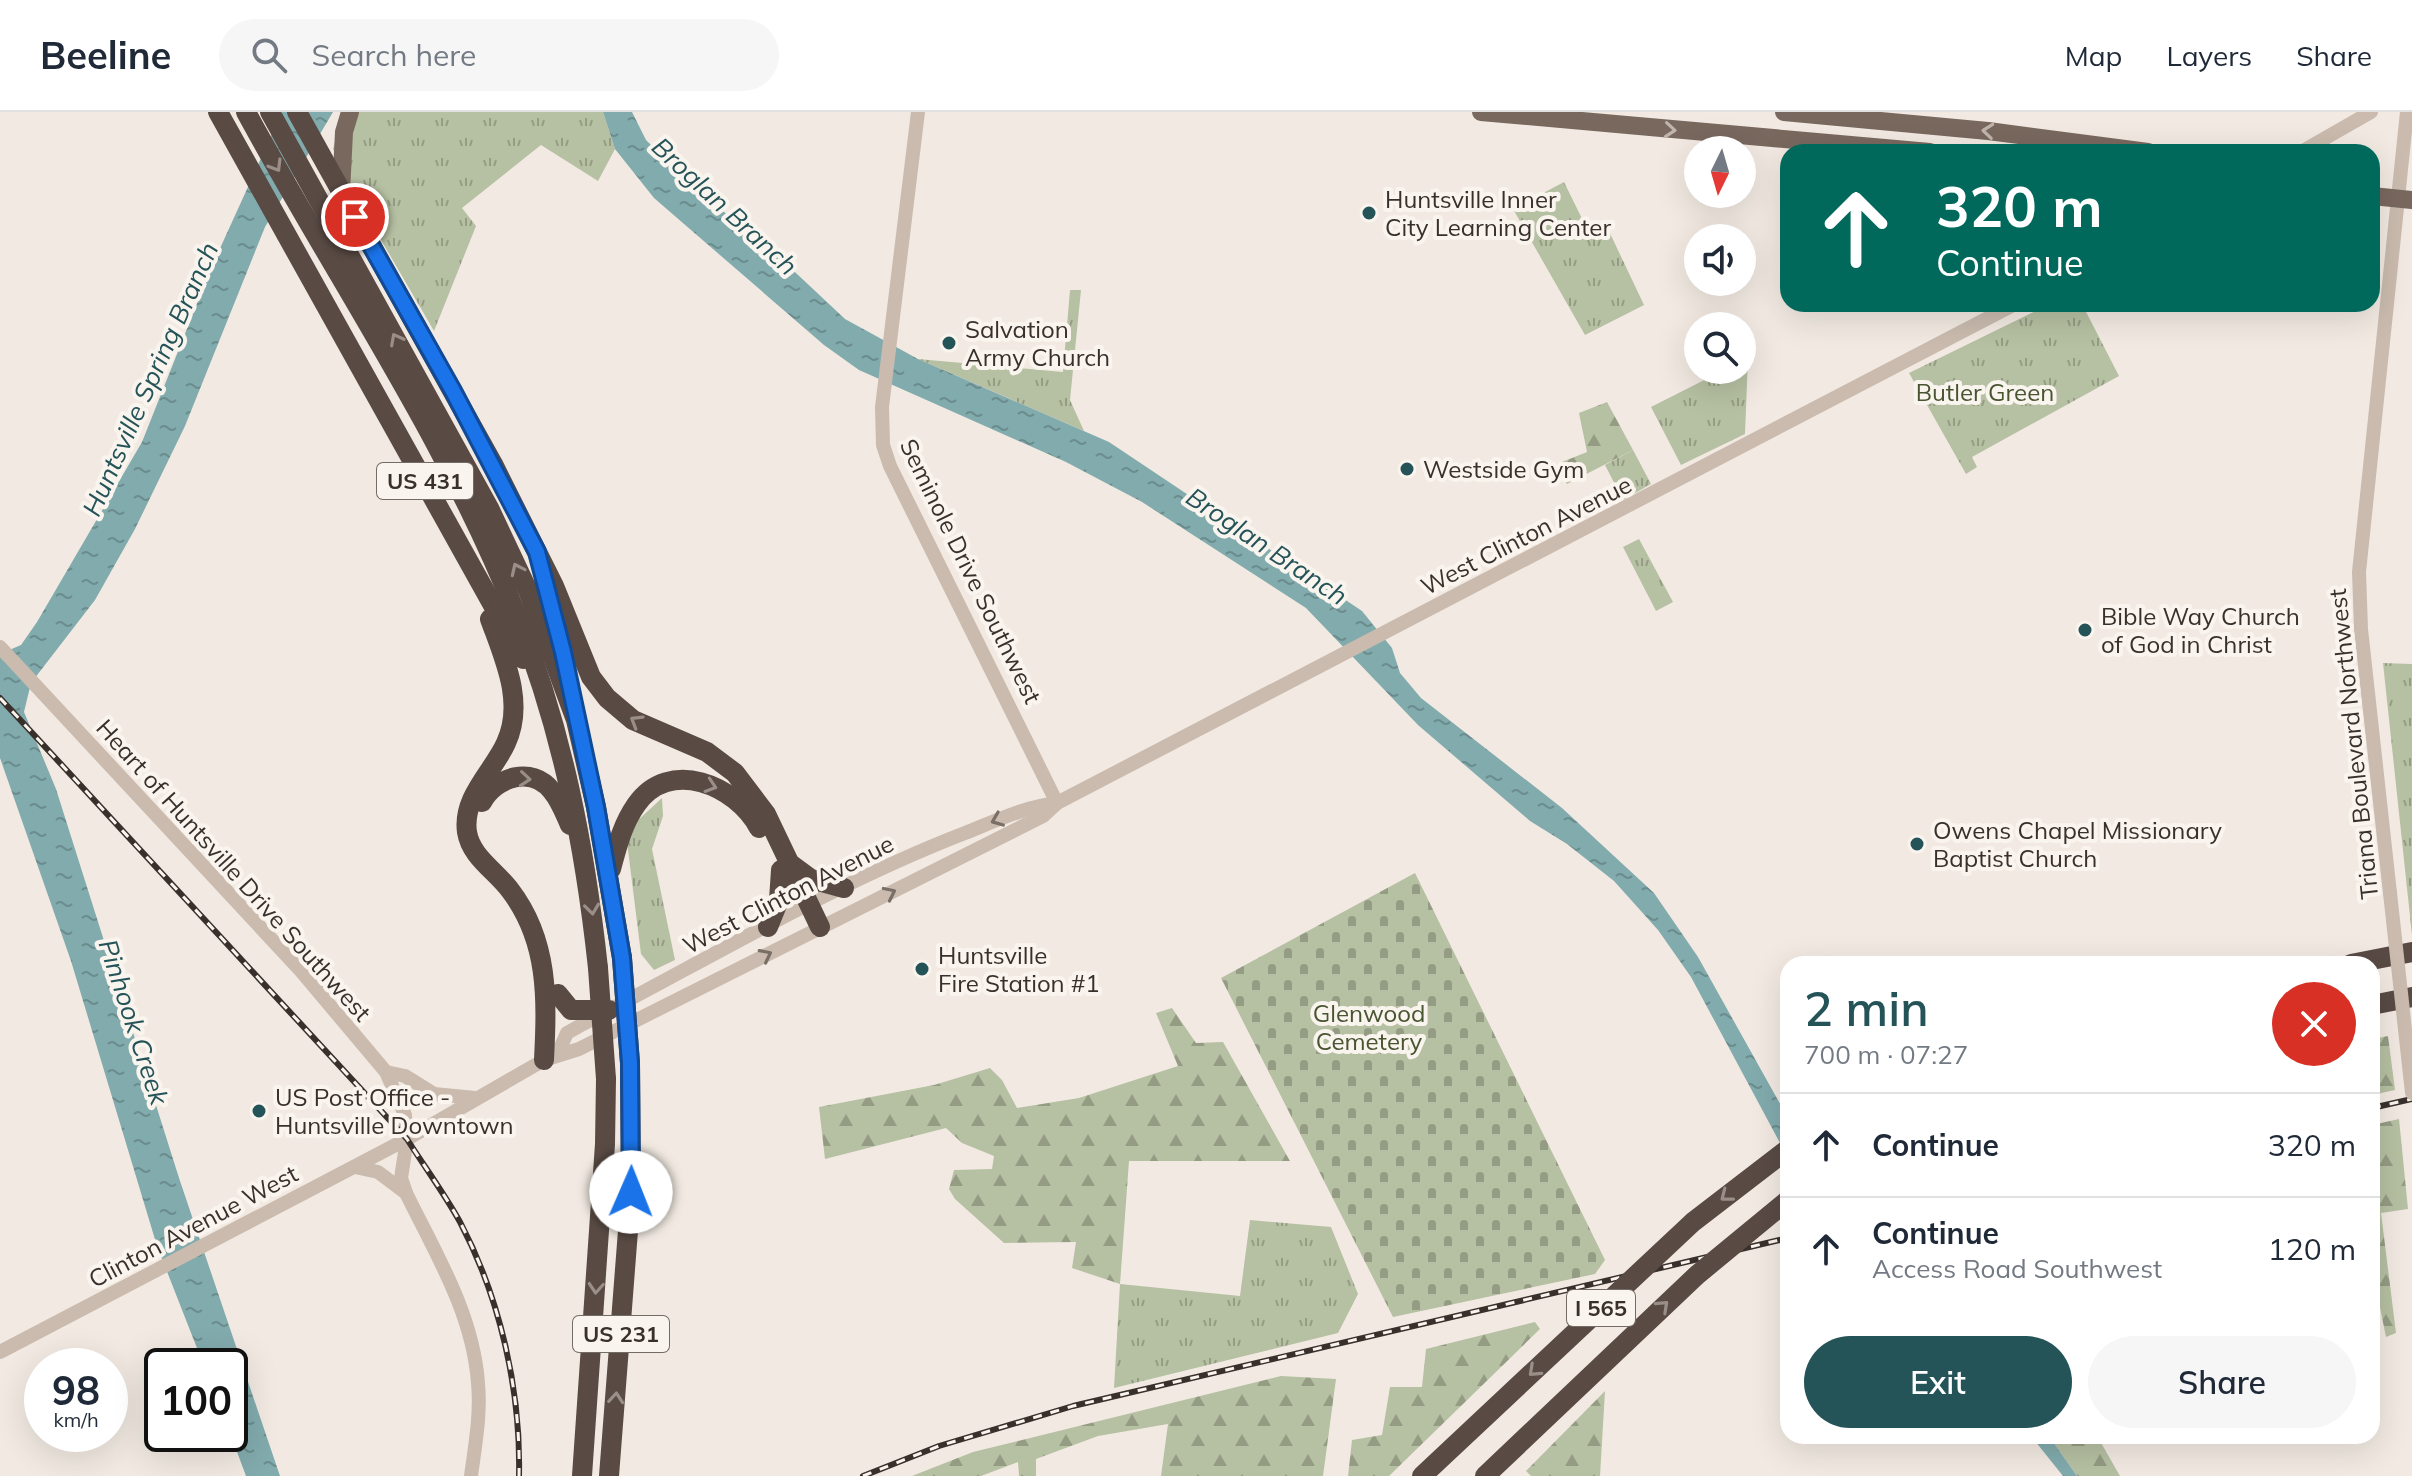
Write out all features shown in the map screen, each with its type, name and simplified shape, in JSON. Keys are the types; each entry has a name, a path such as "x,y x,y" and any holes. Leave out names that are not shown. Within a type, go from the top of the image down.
{"highway":[{"name":"US 431","path":"218,112 547,701"},
{"name":"US 231","path":"246,112 316,220 489,508 529,593 576,720 609,877 622,958 630,1063 631,1192 609,1476"},
{"name":"US 231","path":"270,112 316,220 479,531 516,614 547,701 583,851 598,968 606,1079 605,1144 582,1476"},
{"name":"US 431","path":"297,112 453,391 537,552 563,652 576,720"},
{"path":"316,220 362,366"},
{"path":"537,552 554,586 585,666 598,688 633,720 707,752 735,773 766,814 785,866 816,929"},
{"path":"470,567 510,675 513,702 506,744 471,801 467,832 475,853 518,901 539,948 546,988 551,1057"},
{"path":"551,1057 558,994 554,955 541,919 516,881 484,846 477,821 483,799 506,779 520,776 538,780 553,791 583,851"},
{"path":"609,877 622,831 636,804 652,788 683,780 715,786 741,802 785,866 811,879 844,888"},
{"path":"768,927 779,900 785,866"},
{"path":"2380,958 2412,952"},
{"path":"558,994 571,1010 609,1010"},
{"path":"2380,1003 2412,997"},
{"name":"I 565","path":"1422,1476 1693,1222 1780,1155"},
{"name":"I 565","path":"1485,1476 1686,1285 1780,1207"}],"main road":[{"path":"341,192 344,132 350,112"},
{"path":"1481,112 1840,144"},
{"path":"1784,112 1988,131 2087,144"},
{"path":"2380,197 2406,199"}],"street":[{"name":"Seminole Drive Southwest","path":"918,112 884,390 883,445 890,466 1057,803"},
{"path":"2315,144 2371,112"},
{"name":"Triana Boulevard Northwest","path":"2407,112 2406,199 2359,572 2361,629 2412,1093"},
{"name":"West Clinton Avenue","path":"407,1139 551,1057 579,1049 1043,816 1057,803 2000,312"},
{"name":"Heart of Huntsville Drive Southwest","path":"0,647 301,971 386,1072 405,1115 407,1139"},
{"name":"West Clinton Avenue","path":"551,1057 567,1033 844,888 929,847 1035,805 1057,803"},
{"path":"386,1072 405,1076 434,1094 475,1098"},
{"path":"407,1139 401,1178 443,1265 469,1333 479,1386 471,1476"},
{"name":"Clinton Avenue West","path":"0,1352 407,1139"},
{"path":"355,1167 378,1172 406,1193"}],"green space":[{"path":"343,112 603,112 615,149 598,181 541,145 462,208 476,226 434,331 352,190 333,149"},
{"path":"1564,182 1591,237 1608,229 1644,305 1585,335 1513,209"},
{"path":"1070,290 1081,290 1070,400 1084,431 918,359 1063,372"},
{"name":"Butler Green","path":"2034,312 2086,312 2119,376 1972,457 1977,467 1966,474 1909,373"},
{"path":"1696,384 1747,384 1745,434 1681,465 1651,407"},
{"path":"1607,402 1633,450 1567,484 1557,464 1587,452 1579,413"},
{"path":"1633,450 1651,484 1623,500 1605,465"},
{"path":"1639,539 1673,602 1656,611 1623,547"},
{"path":"2383,663 2412,664 2412,935"},
{"path":"662,798 663,816 652,849 675,960 654,970 641,954 627,842 636,822"},
{"name":"Glenwood Cemetery","path":"1415,873 1605,1260 1595,1274 1393,1317 1221,978"},
{"path":"1172,1008 1196,1043 1223,1042 1290,1161 1129,1161 1120,1284 1072,1268 1076,1242 1004,1243 955,1199 949,1189 954,1170 992,1169 994,1156 962,1143 946,1128 825,1159 819,1107 934,1085 990,1068 1002,1080 1017,1108 1079,1098 1178,1066 1156,1013"},
{"path":"2388,1036 2395,1090 2380,1093 2380,1038"},
{"path":"2399,1119 2408,1209 2381,1213 2396,1333 2386,1337 2380,1307 2380,1123"},
{"path":"1250,1220 1331,1227 1358,1294 1338,1333 1114,1388 1120,1284 1240,1296"},
{"path":"1535,1322 1540,1329 1389,1476 1348,1476 1352,1440 1382,1435 1390,1387 1422,1387 1426,1349"},
{"path":"1281,1376 1336,1379 1323,1476 1161,1476 1168,1424 1098,1436 1036,1459 1036,1476 1019,1476 1018,1462 981,1476 912,1476 973,1452"},
{"path":"1605,1391 1600,1476 1531,1476 1526,1471"},
{"path":"2055,1444 2102,1444 2120,1476 2077,1476"}],"water":[{"path":"282,112 333,112 265,227 185,426 135,529 95,600 31,683 24,712 56,789 180,1181 237,1348 197,1348 157,1246 71,961 0,758 0,654 21,645 37,622 142,442 212,266"},
{"path":"603,112 632,112 646,140 697,191 764,243 845,319 918,359 1109,442 1362,611 1392,648 1400,673 1421,698 1562,808 1654,893 1698,957 1780,1104 1780,1143 1691,977 1658,930 1614,881 1567,844 1530,821 1418,725 1306,608 1142,502 1066,462 859,370 824,345 654,198 615,149"},
{"path":"248,1382 280,1476 246,1476 237,1452 248,1452"},
{"path":"2037,1444 2055,1444 2077,1476 2063,1476"}],"railway":[{"path":"0,698 407,1139 460,1222 497,1313 512,1378 519,1476"},
{"path":"2380,1106 2412,1099"},
{"path":"863,1476 939,1446 1073,1406 1780,1240"}],"place":[{"name":"Huntsville Inner City Learning Center","path":"1369,213"},
{"name":"Salvation Army Church","path":"949,343"},
{"name":"Westside Gym","path":"1407,469"},
{"name":"Bible Way Church of God in Christ","path":"2085,630"},
{"name":"Owens Chapel Missionary Baptist Church","path":"1917,844"},
{"name":"Huntsville Fire Station #1","path":"922,969"},
{"name":"US Post Office - Huntsville Downtown","path":"259,1111"}],"route":[{"path":"355,217 493,464 537,552 563,652 596,807 622,958 630,1063 631,1192"}],"water label":[{"name":"Broglan Branch","path":"725,206"},
{"name":"Huntsville Spring Branch","path":"150,379"},
{"name":"Broglan Branch","path":"1267,546"},
{"name":"Pinhook Creek","path":"134,1022"}]}
